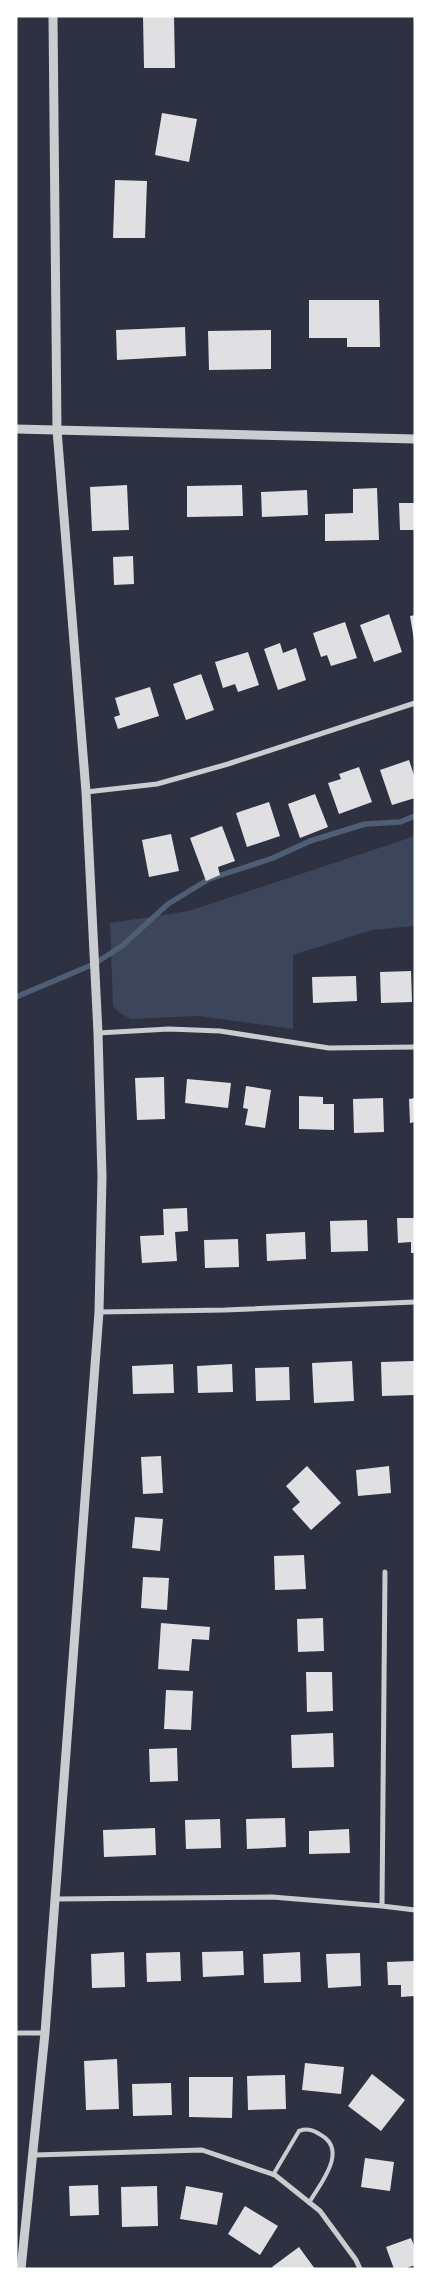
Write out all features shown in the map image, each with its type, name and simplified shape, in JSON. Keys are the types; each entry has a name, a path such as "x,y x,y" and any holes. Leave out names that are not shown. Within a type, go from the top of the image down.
{"street":[{"path":"21,2269 45,2034 99,1312 102,1177 98,1033 86,792 57,430 52,16"},
{"path":"16,429 415,440"},
{"path":"86,792 157,784 228,764 415,703"},
{"path":"98,1033 169,1030 203,1031 329,1048 415,1047"},
{"path":"99,1312 225,1310 415,1302"},
{"path":"382,1906 385,1572"},
{"path":"54,1899 272,1898 415,1910"},
{"path":"16,2033 45,2034"},
{"path":"34,2155 202,2150 272,2175 320,2211 356,2260 360,2269"}],"lane":[{"path":"272,2175 299,2131 310,2130 324,2136 332,2147 332,2164 309,2203"}],"shaded area":[{"path":"415,836 415,926 372,930 293,955 293,1029 199,1016 131,1019 121,1014 113,1006 110,923 189,911"}],"building":[{"path":"143,16 174,16 175,68 144,68"},
{"path":"162,113 197,119 189,162 155,155"},
{"path":"115,180 147,181 145,238 113,238"},
{"path":"309,300 379,300 380,347 347,347 347,338 309,338"},
{"path":"185,327 186,356 117,360 116,330"},
{"path":"271,330 271,369 209,370 208,331"},
{"path":"127,485 129,530 92,531 90,487"},
{"path":"242,485 243,516 187,517 187,486"},
{"path":"377,488 379,540 325,541 325,514 353,513 353,489"},
{"path":"307,490 308,515 262,517 261,492"},
{"path":"399,503 415,503 415,530 400,530"},
{"path":"133,556 134,584 114,585 113,557"},
{"path":"389,614 402,652 374,662 360,625"},
{"path":"415,615 415,640 414,640 410,616"},
{"path":"345,622 357,658 331,666 327,655 321,657 313,633"},
{"path":"280,643 283,653 296,648 306,680 278,690 264,649"},
{"path":"248,652 259,685 238,692 235,684 223,688 215,662"},
{"path":"201,674 214,710 186,720 173,684"},
{"path":"150,687 159,716 118,729 114,717 120,715 115,698"},
{"path":"409,760 415,778 415,798 392,805 380,770"},
{"path":"359,767 372,802 339,814 328,783 341,779 339,774"},
{"path":"315,794 328,827 300,838 288,804"},
{"path":"269,802 280,836 247,847 236,813"},
{"path":"222,826 235,861 218,867 220,875 206,881 190,838"},
{"path":"171,834 179,871 149,877 142,840"},
{"path":"411,971 412,1002 381,1003 380,972"},
{"path":"356,976 357,1001 313,1003 312,977"},
{"path":"164,1077 165,1119 137,1120 135,1078"},
{"path":"187,1079 231,1083 228,1108 185,1103"},
{"path":"246,1086 271,1090 265,1128 245,1125 248,1109 243,1108"},
{"path":"299,1096 323,1097 323,1104 334,1104 334,1130 299,1129"},
{"path":"383,1098 384,1132 354,1133 353,1099"},
{"path":"415,1098 415,1122 410,1123 409,1099"},
{"path":"187,1208 188,1231 175,1232 177,1261 142,1263 140,1236 164,1235 163,1209"},
{"path":"397,1218 415,1218 415,1253 411,1253 411,1242 398,1243"},
{"path":"367,1220 368,1251 331,1252 330,1221"},
{"path":"305,1232 306,1259 267,1261 266,1234"},
{"path":"238,1239 239,1267 205,1268 204,1240"},
{"path":"352,1361 354,1401 314,1403 312,1363"},
{"path":"414,1361 415,1395 382,1396 381,1362"},
{"path":"173,1364 174,1393 133,1394 132,1366"},
{"path":"232,1364 233,1392 198,1393 197,1366"},
{"path":"289,1367 290,1400 256,1401 255,1368"},
{"path":"161,1456 163,1493 143,1494 141,1457"},
{"path":"307,1466 341,1503 311,1530 292,1509 300,1502 286,1486"},
{"path":"389,1466 391,1493 358,1496 356,1470"},
{"path":"135,1517 163,1519 160,1551 132,1548"},
{"path":"304,1555 306,1589 275,1590 274,1556"},
{"path":"143,1577 169,1578 167,1610 141,1608"},
{"path":"323,1618 324,1651 298,1652 297,1619"},
{"path":"161,1623 210,1627 209,1640 192,1639 189,1671 158,1669"},
{"path":"306,1672 332,1672 333,1711 307,1712"},
{"path":"166,1690 193,1691 191,1730 164,1729"},
{"path":"333,1733 334,1767 292,1768 291,1735"},
{"path":"177,1748 178,1781 150,1782 149,1749"},
{"path":"285,1818 286,1847 247,1849 246,1819"},
{"path":"220,1819 221,1848 186,1849 185,1820"},
{"path":"155,1828 156,1855 104,1857 103,1830"},
{"path":"349,1829 350,1853 309,1854 309,1831"},
{"path":"243,1951 244,1975 203,1977 202,1952"},
{"path":"124,1952 125,1987 92,1988 91,1954"},
{"path":"180,1952 181,1981 147,1982 146,1953"},
{"path":"300,1952 301,1982 264,1983 263,1954"},
{"path":"360,1953 361,1986 328,1988 326,1954"},
{"path":"415,1961 415,1996 401,1997 401,1985 388,1985 387,1962"},
{"path":"117,2059 119,2109 86,2110 84,2061"},
{"path":"305,2063 344,2067 341,2094 302,2090"},
{"path":"372,2074 405,2100 381,2131 348,2106"},
{"path":"285,2075 286,2109 248,2110 247,2076"},
{"path":"189,2077 233,2077 232,2118 189,2117"},
{"path":"171,2083 172,2115 133,2116 132,2084"},
{"path":"365,2158 394,2162 390,2191 361,2187"},
{"path":"98,2185 99,2215 70,2216 69,2186"},
{"path":"157,2186 158,2226 122,2227 121,2187"},
{"path":"186,2186 223,2193 217,2225 180,2219"},
{"path":"245,2206 278,2226 260,2255 228,2234"},
{"path":"411,2238 415,2248 415,2265 404,2269 394,2269 386,2247"},
{"path":"299,2247 315,2269 274,2269 272,2267"}],"waterway":[{"path":"16,997 94,964 122,946 168,904 209,879 273,858 310,841 365,824 400,822 415,816"}]}
